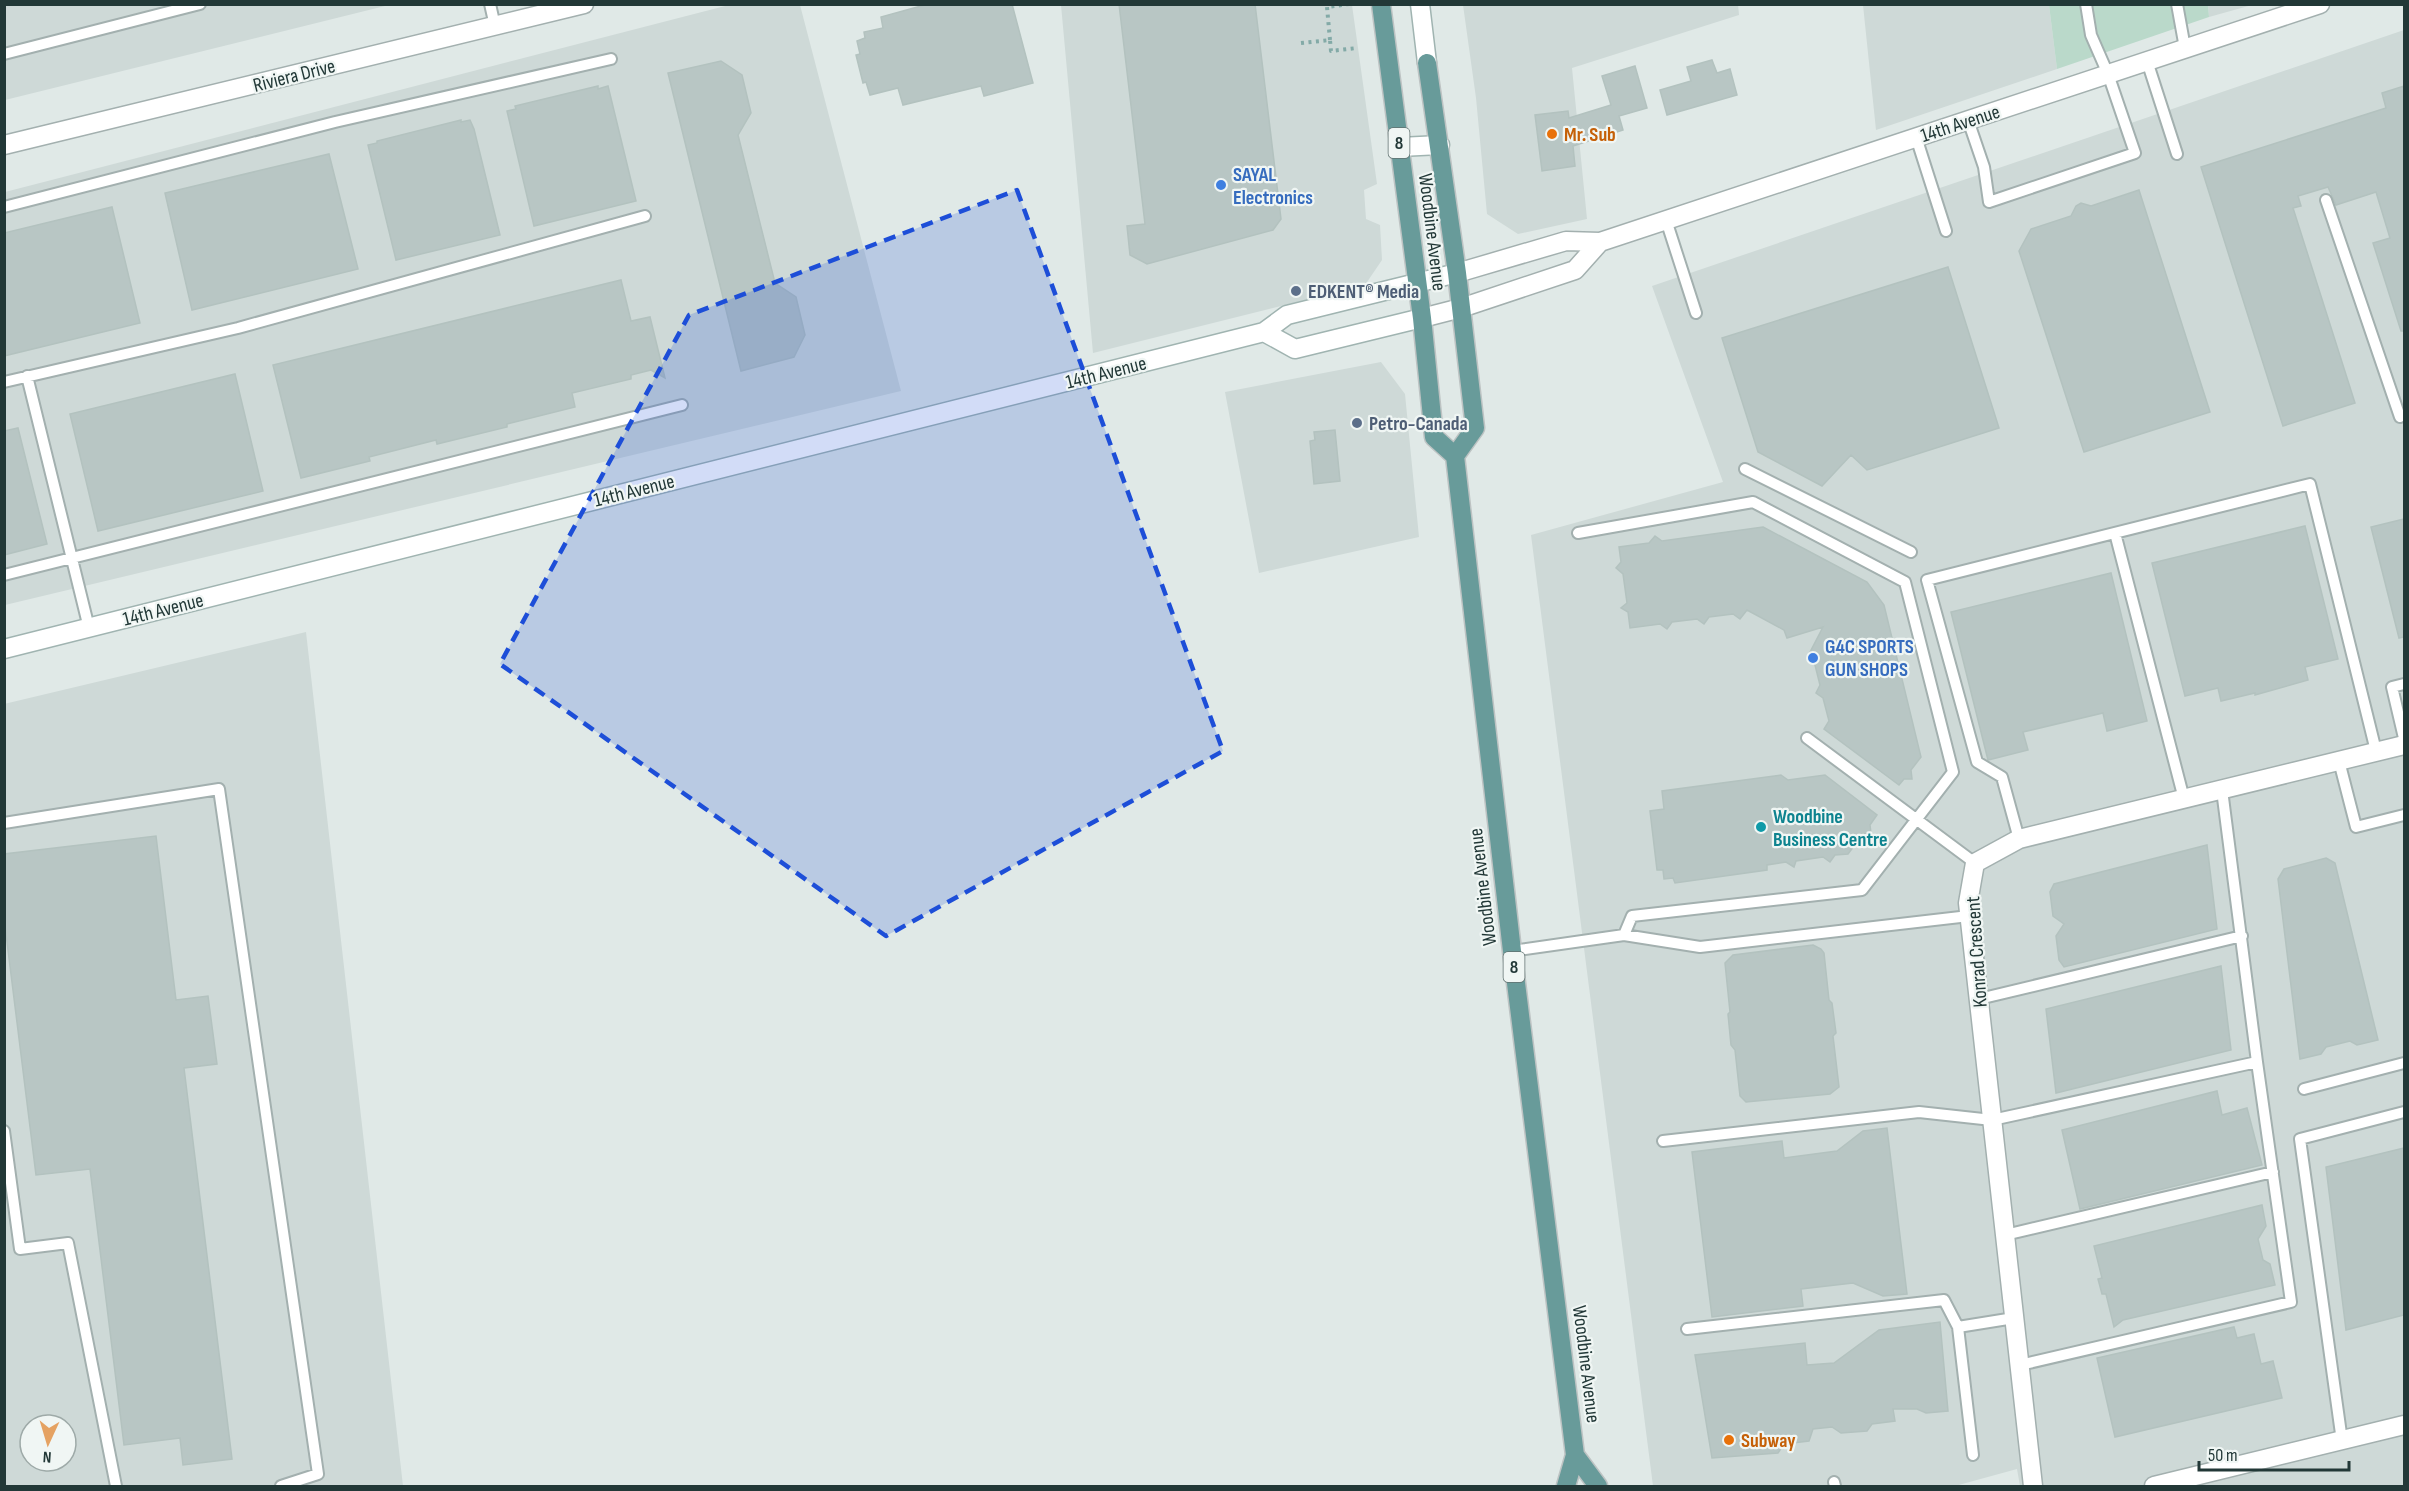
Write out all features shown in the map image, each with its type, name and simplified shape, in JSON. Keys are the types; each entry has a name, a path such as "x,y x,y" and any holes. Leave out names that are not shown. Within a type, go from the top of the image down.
{"main road":[{"name":"Woodbine Avenue","path":"1381,4 1422,318 1434,437 1455,456 1512,951 1575,1455 1566,1486"},
{"name":"Woodbine Avenue","path":"1427,63 1457,273 1475,428 1455,456"},
{"name":"Woodbine Avenue","path":"1575,1455 1598,1486"}],"street":[{"name":"Riviera Drive","path":"4,145 584,4"},
{"name":"Woodbine Avenue","path":"1420,4 1427,63"},
{"name":"14th Avenue","path":"4,649 1264,332 1287,315 1457,273 1566,242 1600,242 2319,4"},
{"path":"1400,147 1440,145"},
{"name":"14th Avenue","path":"1264,332 1295,349 1461,308 1575,270 1600,242"},
{"path":"1975,863 2019,839 2404,745"},
{"name":"Konrad Crescent","path":"1975,863 1968,903 2033,1486"},
{"path":"2154,1486 2404,1425"}],"lane":[{"path":"4,54 200,4"},
{"path":"490,4 495,26"},
{"path":"1968,120 1984,167 1989,202 2135,153 2108,74 2091,35 2086,4"},
{"path":"2177,4 2186,48"},
{"path":"4,207 335,122 610,59"},
{"path":"2147,61 2177,154"},
{"path":"1916,137 1946,231"},
{"path":"2326,200 2400,417"},
{"path":"4,382 238,328 645,216"},
{"path":"1666,220 1696,313"},
{"path":"27,376 90,628"},
{"path":"4,575 682,405"},
{"path":"1745,469 1911,552"},
{"path":"2019,839 2002,777 1977,762 1927,580 2310,484 2376,752"},
{"path":"1578,532 1753,502 1905,582 1953,772 1862,890 1632,916 1624,935"},
{"path":"2115,533 2184,799"},
{"path":"2404,684 2392,687 2404,738"},
{"path":"1807,738 1975,863"},
{"path":"2339,761 2356,827 2404,815"},
{"path":"4,823 219,789 318,1474 281,1486"},
{"path":"2020,1365 2291,1302 2222,790"},
{"path":"1512,951 1624,935 1700,947 1970,916"},
{"path":"1979,999 2242,936"},
{"path":"1663,1141 1919,1112 1992,1120 2257,1062"},
{"path":"2304,1089 2404,1063"},
{"path":"2342,1441 2300,1139 2404,1112"},
{"path":"4,1131 20,1248 68,1243 116,1486"},
{"path":"2005,1235 2273,1172"},
{"path":"1687,1329 1944,1300 1958,1327 1973,1455"},
{"path":"1958,1327 2014,1318"}],"path":[{"path":"1349,4 1327,7 1331,51 1357,48"},
{"path":"1301,43 1330,40"}],"highlighted area":[{"path":"1017,190 1223,751 886,936 500,664 689,315"}],"shaded area":[{"path":"5,4 389,5 5,100"},
{"path":"1738,4 1739,15 1572,68 1587,219 1518,234 1487,214 1476,98 1463,5"},
{"path":"2208,4 2252,5 2209,17"},
{"path":"729,5 800,5 901,391 5,605 5,192"},
{"path":"1061,5 1352,5 1377,184 1364,190 1366,219 1380,225 1382,260 1365,285 1093,353"},
{"path":"1863,5 2049,5 2057,69 1876,130"},
{"path":"2404,30 2404,1486 2020,1486 2017,1469 1955,1486 1653,1486 1531,535 1723,482 1652,286"},
{"path":"1381,362 1405,394 1419,537 1259,573 1225,392"},
{"path":"306,632 403,1486 5,1486 4,704"}],"green space":[{"path":"2049,5 2208,5 2209,17 2057,69"}],"building":[{"path":"928,4 1012,4 1033,83 984,96 981,86 903,105 898,88 870,95 866,82 863,83 856,55 860,54 857,41 865,38 864,32 883,28 881,17"},
{"path":"1119,4 1255,4 1281,219 1273,230 1147,264 1130,255 1127,226 1145,224"},
{"path":"1712,60 1717,73 1730,69 1737,95 1667,115 1660,90 1691,81 1687,67"},
{"path":"721,61 742,75 751,113 738,135 775,283 796,297 805,335 794,357 741,371 668,73"},
{"path":"1635,66 1647,108 1619,116 1623,130 1573,146 1575,166 1542,171 1535,115 1568,111 1569,118 1611,105 1602,76"},
{"path":"598,86 598,89 608,86 636,201 534,226 507,111 516,109 515,106"},
{"path":"2404,86 2404,331 2401,331 2373,243 2390,238 2376,192 2336,205 2328,187 2298,196 2301,206 2293,208 2355,403 2283,426 2201,167 2386,108 2382,93"},
{"path":"461,120 461,122 470,120 474,129 500,235 396,260 368,145"},
{"path":"329,154 358,269 192,310 165,193"},
{"path":"2139,190 2210,412 2084,452 2019,251 2031,229 2071,216 2076,206 2081,203 2091,206"},
{"path":"112,207 140,323 4,356 4,233"},
{"path":"1948,267 1999,428 1867,470 1851,455 1822,486 1758,452 1722,338"},
{"path":"621,280 631,321 650,317 665,378 651,370 631,375 631,379 572,393 575,407 437,444 436,440 369,457 370,461 301,478 273,365"},
{"path":"235,374 263,491 98,531 70,414"},
{"path":"18,428 47,544 4,555 4,431"},
{"path":"1335,430 1340,481 1314,484 1310,441 1315,440 1314,432"},
{"path":"2404,519 2404,637 2399,638 2371,527"},
{"path":"2305,526 2338,659 2305,667 2308,680 2255,695 2255,693 2221,701 2218,688 2185,696 2152,563"},
{"path":"1763,527 1867,582 1884,605 1921,757 1911,770 1912,779 1904,779 1899,785 1824,729 1829,721 1823,698 1816,693 1820,685 1814,661 1807,658 1823,627 1787,638 1784,630 1747,610 1740,619 1733,614 1709,617 1704,624 1697,619 1672,622 1667,629 1660,624 1630,628 1628,612 1621,608 1627,603 1623,574 1616,568 1621,562 1619,547 1649,543 1655,536 1662,541"},
{"path":"2111,573 2147,721 2107,731 2103,713 2023,732 2028,750 1988,760 1951,612"},
{"name":"Woodbine Business Centre","path":"1781,775 1788,780 1825,775 1877,815 1870,825 1871,833 1863,834 1848,854 1835,855 1830,862 1823,857 1796,861 1794,867 1786,862 1767,865 1767,870 1675,883 1673,878 1664,879 1663,870 1657,870 1650,811 1664,809 1662,791"},
{"path":"156,836 176,1000 208,996 217,1064 184,1068 232,1459 183,1465 180,1438 124,1445 90,1169 36,1175 4,918 4,854"},
{"path":"2207,845 2217,929 2064,967 2059,960 2056,936 2064,924 2053,916 2050,892 2054,884"},
{"path":"2326,858 2335,863 2378,1040 2357,1045 2350,1041 2326,1047 2321,1054 2300,1059 2278,879 2284,869"},
{"path":"1813,945 1824,953 1829,1000 1832,1003 1836,1033 1833,1036 1839,1087 1830,1094 1746,1102 1740,1096 1735,1050 1731,1045 1725,963 1733,955"},
{"path":"2221,966 2231,1050 2056,1093 2046,1009"},
{"path":"2217,1091 2222,1115 2247,1108 2262,1165 2080,1209 2062,1130"},
{"path":"1887,1128 1907,1294 1883,1296 1853,1283 1801,1289 1803,1306 1712,1317 1692,1152 1782,1141 1784,1158 1837,1151 1863,1131"},
{"path":"2404,1148 2404,1315 2346,1330 2326,1167"},
{"path":"2262,1205 2266,1226 2258,1239 2263,1260 2270,1264 2275,1285 2123,1320 2114,1327 2106,1294 2102,1294 2098,1279 2102,1278 2094,1246"},
{"path":"1940,1322 1948,1411 1926,1413 1917,1409 1893,1409 1895,1421 1872,1424 1867,1431 1841,1433 1832,1427 1813,1429 1809,1441 1784,1444 1778,1453 1712,1458 1695,1355 1805,1343 1807,1365 1834,1363 1879,1330"},
{"path":"2234,1327 2237,1338 2254,1334 2261,1364 2273,1361 2282,1398 2115,1437 2097,1358"}],"place":[{"name":"Mr. Sub","path":"1552,134"},
{"name":"SAYAL Electronics","path":"1221,185"},
{"name":"EDKENT® Media","path":"1296,291"},
{"name":"Petro-Canada","path":"1357,423"},
{"name":"G4C SPORTS GUN SHOPS","path":"1813,658"},
{"name":"Woodbine Business Centre","path":"1761,827"},
{"name":"Subway","path":"1729,1440"}]}
